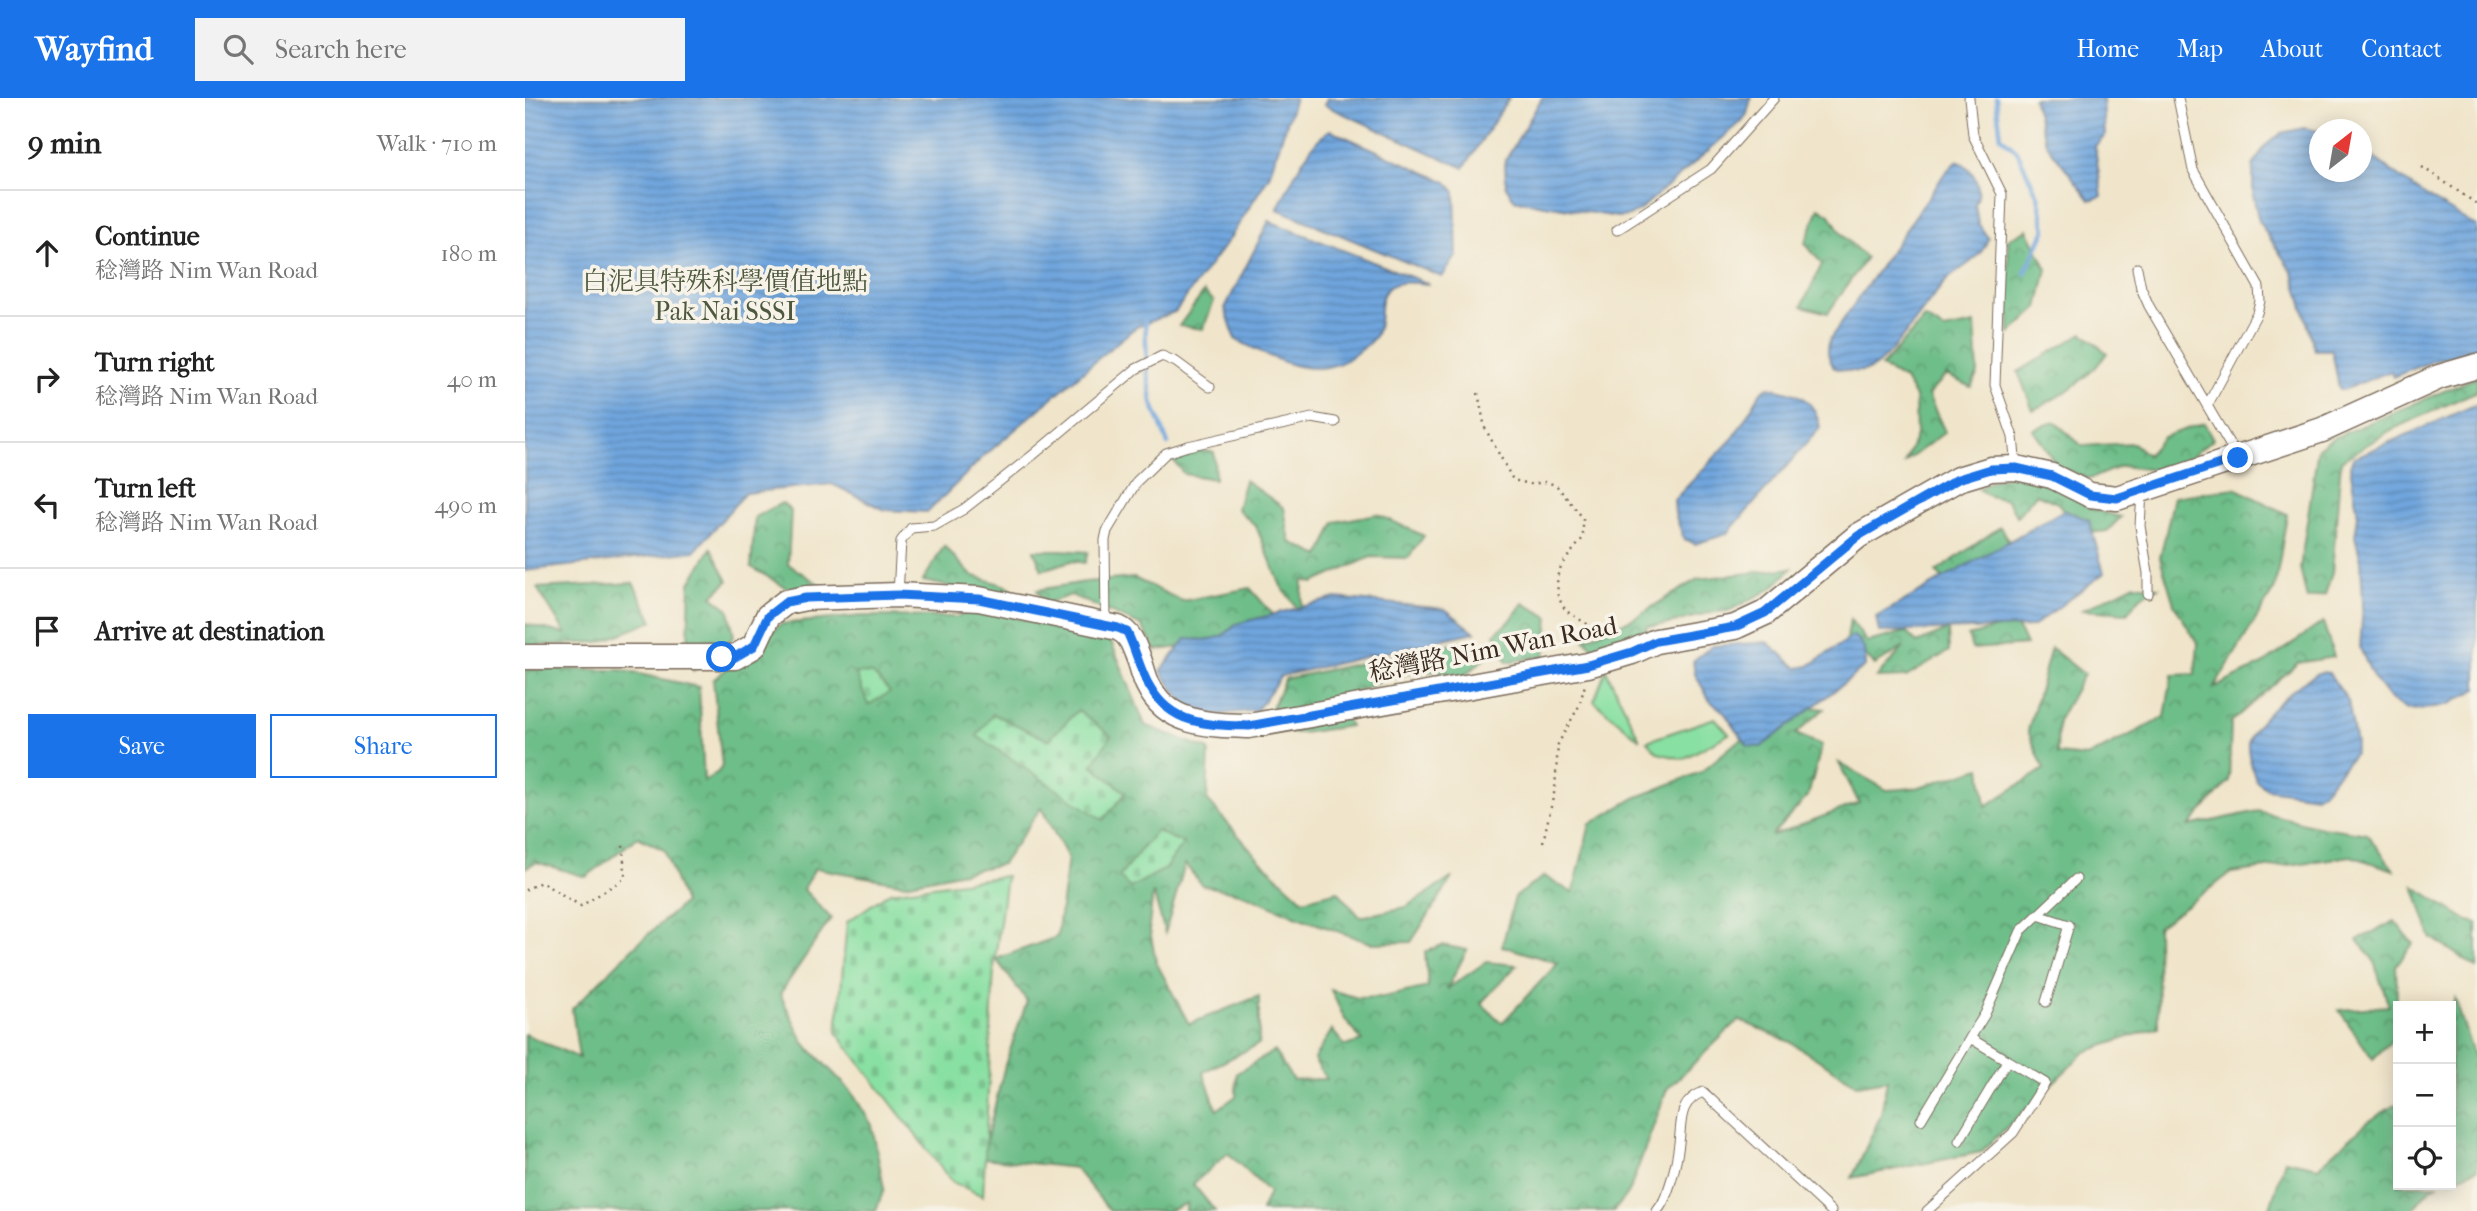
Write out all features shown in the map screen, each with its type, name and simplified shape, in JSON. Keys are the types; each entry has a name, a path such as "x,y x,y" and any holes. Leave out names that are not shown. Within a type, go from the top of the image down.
{"street":[{"name":"稔灣路 Nim Wan Road","path":"525,657 735,657 754,646 768,616 786,602 806,598 898,595 979,599 1106,625 1127,632 1149,686 1162,706 1188,720 1207,724 1249,726 1588,665 1632,652 1656,641 1735,627 1765,613 1858,536 1958,479 1991,469 2016,468 2052,476 2090,495 2117,498 2322,430 2439,377 2477,366"}],"lane":[{"path":"1617,230 1711,170 1774,98"},
{"path":"1969,98 1973,135 2002,194 1995,385 2013,437 2016,468"},
{"path":"2178,98 2193,170 2259,288 2257,313 2207,406"},
{"path":"2137,268 2141,288 2149,306 2238,458"},
{"path":"898,595 901,541 911,528 934,526 964,509 1136,369 1162,356 1176,362 1210,387"},
{"path":"1106,625 1107,531 1137,481 1166,453 1312,418 1335,422"},
{"path":"2143,491 2140,526 2148,573 2148,594"},
{"path":"1921,1120 1985,1014 2021,931 2076,879"},
{"path":"2038,915 2069,925 2046,1002"},
{"path":"1927,1211 2013,1133 2045,1083 1970,1038"},
{"path":"1959,1141 2007,1061"},
{"path":"1657,1211 1666,1200 1679,1143 1679,1122 1693,1096 1703,1092 1831,1211"}],"path":[{"path":"2422,167 2477,204"},
{"path":"1478,393 1485,428 1513,480 1556,485 1583,518 1584,538 1562,564 1557,577 1558,597 1566,611 1632,652"},
{"path":"1543,842 1555,789 1558,744 1580,706 1588,665"},
{"path":"525,890 541,882 581,906 625,878 623,844"}],"green space":[{"path":"1819,208 1830,215 1843,236 1866,258 1828,313 1802,306 1822,264 1805,243"},
{"path":"2027,229 2047,269 2038,308 2010,334 2008,239"},
{"path":"1204,292 1214,301 1203,329 1179,326"},
{"path":"1925,318 1944,330 1975,324 1978,373 1971,387 1946,375 1928,395 1945,432 1905,462 1916,435 1915,397 1905,380 1881,367"},
{"path":"2083,333 2107,353 2092,371 2074,386 2033,410 2018,372"},
{"path":"2477,377 2477,391 2391,430 2341,461 2332,573 2325,595 2307,599 2300,568 2318,448 2333,438"},
{"path":"2055,422 2082,446 2133,443 2147,455 2163,437 2204,423 2213,439 2172,472 2121,466 2090,479 2058,467 2033,429"},
{"path":"1197,451 1214,452 1215,479 1184,474 1174,461"},
{"path":"2035,469 2094,510 2121,517 2107,531 2081,534 2058,503 2036,494 2017,516 2007,500 1989,496 1978,489 1992,481"},
{"path":"1245,480 1284,508 1290,542 1320,556 1335,522 1377,514 1424,536 1408,558 1371,557 1313,583 1303,580 1301,613 1281,586 1256,526 1237,509"},
{"path":"2235,488 2287,514 2275,588 2214,688 2263,664 2323,622 2334,657 2298,663 2231,722 2229,781 2189,826 2258,811 2316,826 2367,834 2394,870 2351,856 2231,873 2157,927 2158,1027 2085,1052 1981,1152 1852,1178 1881,1115 1887,1080 1858,1085 1790,1042 1739,1020 1667,1089 1629,1192 1614,1211 1261,1211 1269,1192 1228,1153 1193,1184 1215,1211 1185,1211 1187,1203 1168,1211 1110,1211 1075,1168 982,1158 1005,1065 1027,1001 996,959 1057,937 1068,858 1041,808 1002,864 905,884 815,868 803,889 831,918 780,994 804,1043 851,1091 872,1125 884,1189 876,1211 525,1211 525,1034 579,1058 572,1009 636,945 684,903 664,850 638,837 586,877 536,862 525,868 525,669 621,670 699,687 704,781 722,766 713,680 781,624 862,616 956,617 978,609 1110,639 1145,725 1209,750 1207,800 1260,860 1303,900 1338,891 1360,917 1406,907 1453,877 1411,942 1371,943 1300,918 1244,894 1202,885 1185,864 1165,933 1153,892 1149,926 1156,962 1189,1024 1259,996 1259,1044 1203,1072 1217,1110 1236,1096 1237,1073 1274,1051 1293,1080 1326,1079 1314,1059 1332,1030 1345,1046 1362,1041 1344,1018 1331,990 1358,998 1384,997 1428,987 1425,952 1442,945 1467,950 1447,989 1486,962 1517,965 1481,1003 1502,1023 1558,963 1502,946 1515,897 1544,876 1573,893 1590,824 1635,798 1701,772 1733,745 1796,705 1824,709 1796,734 1822,745 1808,796 1771,836 1859,803 1839,763 1887,790 1916,788 1981,768 1986,806 2044,769 2028,731 2051,648 2084,674 2058,721 2057,754 2087,757 2165,717 2172,675 2195,674 2198,644 2174,604 2160,558 2174,497"},
{"path":"782,503 791,511 788,564 822,586 790,590 751,567 755,517"},
{"path":"2000,527 2011,544 1946,581 1936,572"},
{"path":"944,546 971,575 1010,587 1017,600 923,581"},
{"path":"711,548 728,581 712,596 729,609 734,637 693,671 688,642 690,583"},
{"path":"1034,550 1088,552 1085,563 1071,561 1042,570"},
{"path":"1792,568 1771,589 1728,611 1648,626 1641,636 1600,654 1584,639 1632,619 1698,579"},
{"path":"1134,578 1182,601 1250,588 1277,619 1234,641 1156,650 1142,626 1071,595 1045,604 1037,590"},
{"path":"633,583 653,621 600,642 525,646 525,624 566,634 537,588"},
{"path":"2135,584 2158,587 2141,597 2127,613 2082,610"},
{"path":"1523,603 1549,617 1545,656 1507,662 1495,633 1510,621"},
{"path":"1850,619 1867,642 1906,632 1917,643 1948,630 1949,651 1906,677 1876,678 1904,647 1875,665 1847,639"},
{"path":"2012,624 2020,632 2026,645 1972,649 1968,636"},
{"path":"1466,641 1486,657 1463,677 1430,671 1414,672 1383,681 1338,700 1350,726 1302,733 1261,731 1285,679"},
{"path":"1606,670 1640,740 1594,701"},
{"path":"856,673 873,674 890,692 868,705"},
{"path":"1078,710 1111,736 1092,765 1126,793 1103,820 977,736 993,714 1048,740"},
{"path":"1715,718 1729,734 1683,759 1658,753 1647,741"},
{"path":"1156,831 1183,843 1165,869 1130,888 1119,877"},
{"path":"1006,876 994,968 983,1196 952,1182 837,1033 847,922 890,892"},
{"path":"2414,886 2468,921 2477,923 2477,968 2431,937"},
{"path":"2395,921 2413,944 2396,965 2397,1001 2393,1001 2393,1039 2373,1059 2339,1010 2389,1006 2373,959 2357,940"},
{"path":"2456,1001 2477,1067 2477,1169 2456,1178"},
{"path":"2393,1106 2393,1190 2429,1190 2411,1211 2269,1211 2285,1160 2318,1167 2369,1121"}],"water":[{"name":"白泥具特殊科學價值地點 Pak Nai SSSI","path":"525,98 1295,98 1269,176 1230,238 1175,312 1136,327 983,457 928,512 885,510 832,484 745,493 695,551 525,571"},
{"path":"1327,98 1509,98 1464,168 1324,105"},
{"path":"1542,98 1751,98 1747,114 1741,122 1640,210 1629,216 1617,217 1515,200 1506,187 1505,161"},
{"path":"2033,98 2103,98 2105,136 2095,146 2102,196 2090,200 2046,143"},
{"path":"2309,129 2309,182 2372,182 2372,156 2423,194 2477,227 2477,348 2393,377 2391,371 2343,390 2339,388 2332,350 2315,350 2293,273 2259,222 2253,195 2253,166 2266,145 2282,133"},
{"path":"1330,130 1447,182 1455,192 1457,255 1442,277 1277,209 1307,155"},
{"path":"1957,161 1968,168 1977,185 1975,204 1978,223 1988,238 1985,246 1975,258 1943,284 1880,363 1863,371 1834,368 1828,354 1830,339 1945,173"},
{"path":"1269,221 1429,284 1401,283 1387,289 1381,300 1375,336 1366,346 1340,363 1310,368 1279,360 1235,339 1225,308"},
{"path":"1768,387 1802,398 1814,409 1820,428 1727,534 1695,544 1684,539 1675,514 1674,500 1734,437 1761,392"},
{"path":"2477,404 2477,689 2450,704 2406,710 2390,699 2373,677 2360,648 2363,604 2361,561 2355,536 2358,516 2350,466 2353,458"},
{"path":"2064,510 2089,520 2104,573 2032,627 1879,632 1876,617"},
{"path":"1336,598 1445,609 1475,632 1281,676 1257,710 1222,714 1200,713 1182,700 1161,671 1186,639 1214,639 1231,630 1236,624"},
{"path":"1853,636 1863,645 1865,667 1761,747 1748,746 1723,711 1710,701 1695,674 1693,661 1712,646 1767,642 1797,668 1809,666"},
{"path":"2321,672 2329,673 2348,701 2356,744 2354,754 2325,789 2315,796 2267,789 2256,781 2249,758 2248,744 2251,735 2279,703 2302,683"}],"waterway":[{"path":"1996,98 2001,137 2017,151 2038,196 2045,230 2025,273"},
{"path":"1145,319 1147,368 1152,402 1168,444"}],"route":[{"path":"722,657 735,657 754,646 768,616 786,602 806,598 898,595 979,599 1127,632 1149,686 1162,706 1188,720 1207,724 1249,726 1588,665 1632,652 1656,641 1735,627 1765,613 1858,536 1958,479 1991,469 2016,468 2052,476 2090,495 2117,498 2238,458"}]}
